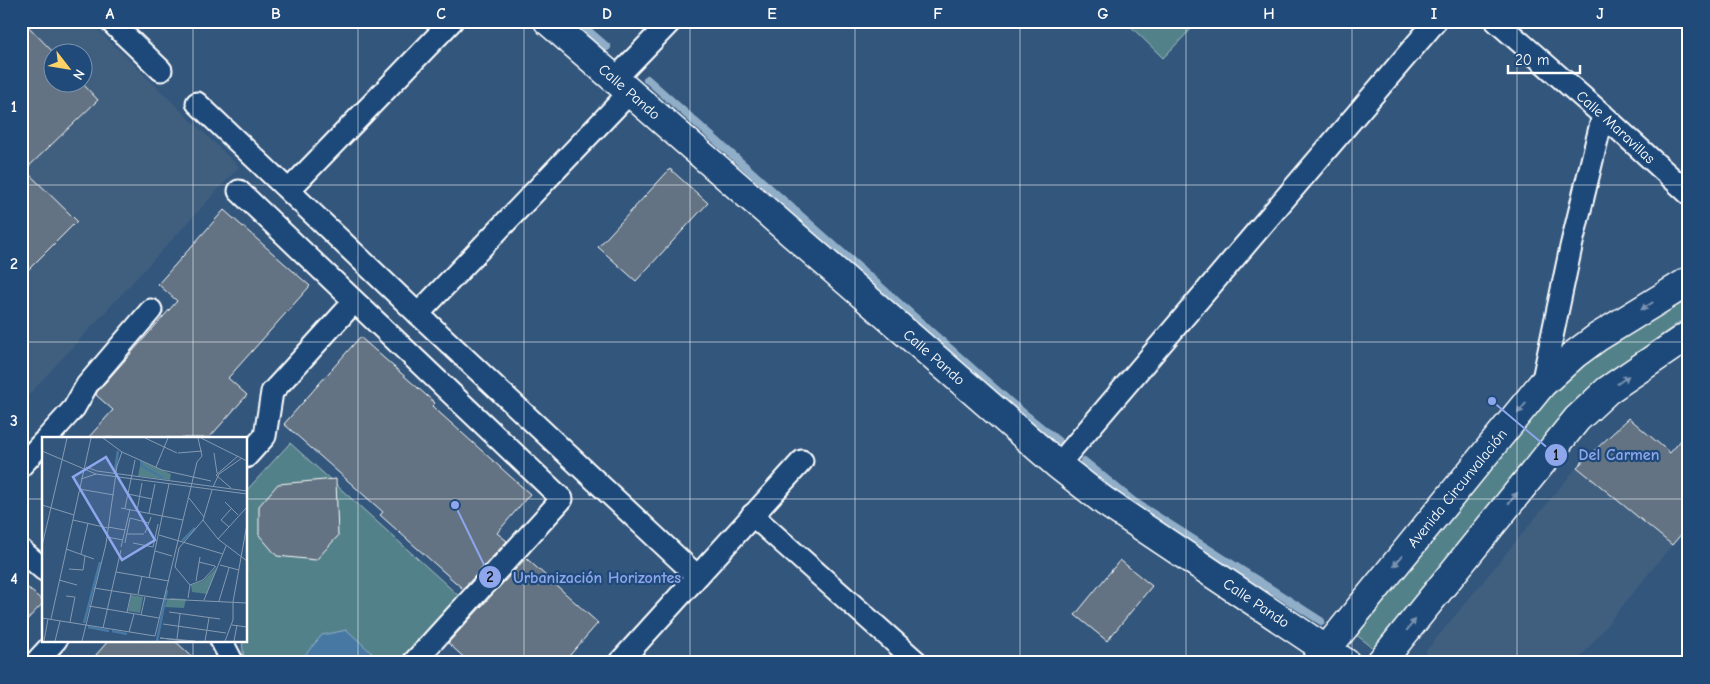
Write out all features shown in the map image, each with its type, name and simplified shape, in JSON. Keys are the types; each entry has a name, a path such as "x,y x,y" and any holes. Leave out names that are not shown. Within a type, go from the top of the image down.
{"street":[{"path":"110,21 162,70"},
{"path":"289,190 452,21"},
{"name":"Calle Pando","path":"548,21 1058,465 1104,501 1330,658"},
{"path":"418,314 623,86 671,21"},
{"path":"1058,465 1436,21"},
{"name":"Calle Maravillas","path":"1496,21 1689,194"},
{"path":"198,103 418,314 697,576"},
{"path":"1542,384 1571,247 1603,115"},
{"path":"239,191 562,499 413,663"},
{"name":"Avenida Circunvalación","path":"1330,658 1542,384 1575,354 1598,337 1689,281"},
{"path":"248,455 264,436 272,392 354,302"},
{"path":"48,437 74,408 87,385 151,310"},
{"path":"1380,663 1577,419 1608,390 1689,335"},
{"path":"21,466 42,443"},
{"path":"619,663 802,461"},
{"path":"752,515 918,663"},
{"path":"21,550 42,568"},
{"path":"35,663 54,642"},
{"path":"222,642 233,663"}],"shaded area":[{"path":"21,21 89,21 239,167 21,403"},
{"path":"1577,467 1672,545 1576,663 1423,663 1426,651"},
{"path":"347,630 376,657 375,663 302,663 300,661 322,635"}],"green space":[{"path":"1125,21 1199,21 1163,58"},
{"path":"1689,297 1689,315 1608,374 1376,650 1351,631 1549,392 1591,355"},
{"path":"290,443 460,597 402,663 244,663 242,642 248,642 248,489"}],"building":[{"path":"21,21 23,21 43,42 42,92 90,92 98,100 25,170 77,221 21,277"},
{"path":"670,169 708,203 636,281 598,247"},
{"path":"224,210 310,286 228,378 247,395 210,437 89,437 113,410 96,395 97,392 177,301 158,284"},
{"path":"360,337 435,403 432,406 530,494 497,533 507,541 463,589 380,515 383,512 284,424"},
{"path":"1629,418 1670,453 1689,431 1689,525 1672,545 1577,467"},
{"path":"336,479 338,536 316,560 277,556 259,535 259,506 278,484"},
{"path":"526,558 598,623 563,663 470,663 448,643"},
{"path":"1120,560 1152,586 1107,641 1075,615"},
{"path":"21,582 42,600 42,604 21,626"},
{"path":"107,642 176,642 199,663 89,663"}],"waterway":[{"path":"577,21 607,47"},
{"path":"647,79 1010,402 1063,445"},
{"path":"1084,461 1133,501 1321,621"}],"place":[{"name":"Del Carmen","path":"1492,401"},
{"name":"Urbanización Horizontes","path":"455,505"}]}
